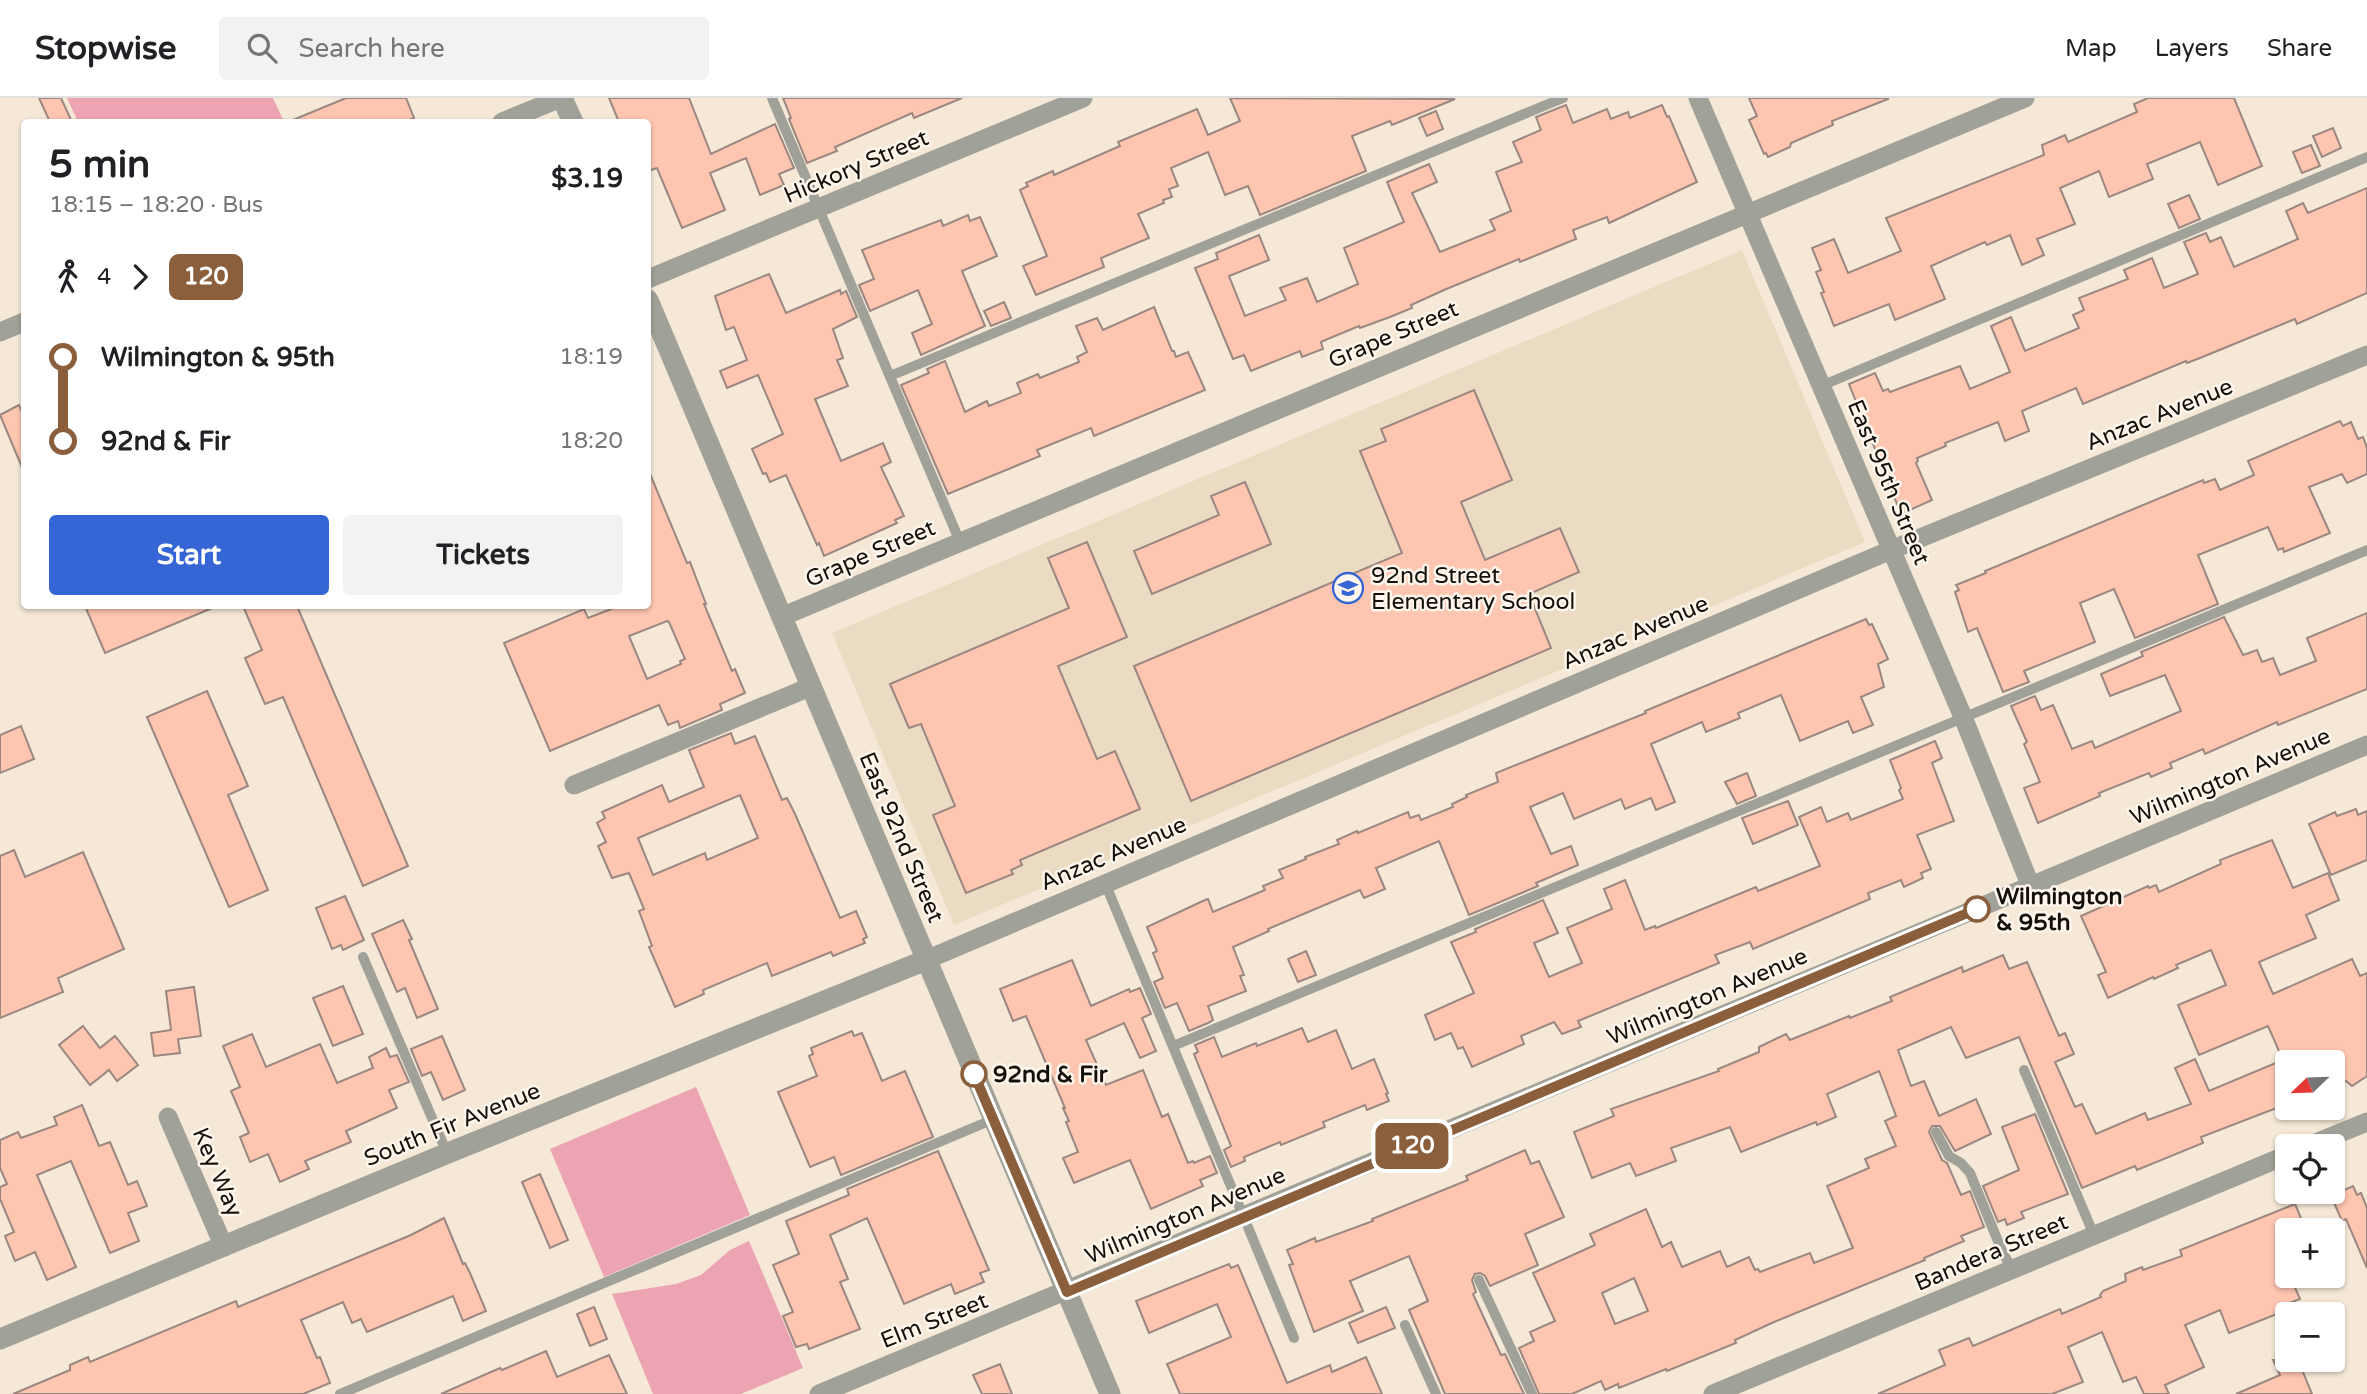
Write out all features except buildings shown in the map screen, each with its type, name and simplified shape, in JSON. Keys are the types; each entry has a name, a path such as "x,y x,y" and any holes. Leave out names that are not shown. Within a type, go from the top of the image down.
{"street":[{"path":"509,119 561,98 572,119"},
{"name":"Hickory Street","path":"651,278 1083,98"},
{"name":"East 95th Street","path":"1698,98 1963,717 2031,887"},
{"name":"Grape Street","path":"781,617 2025,98"},
{"name":"East 92nd Street","path":"651,307 1110,1394"},
{"path":"0,332 21,323"},
{"name":"Anzac Avenue","path":"926,960 1891,550 2367,355"},
{"path":"574,785 810,687"},
{"name":"Wilmington Avenue","path":"1067,1292 2367,745"},
{"name":"South Fir Avenue","path":"0,1339 448,1153 926,960"},
{"name":"Key Way","path":"168,1117 224,1247"},
{"path":"2338,1134 2367,1122"},
{"name":"Bandera Street","path":"1713,1394 2275,1160"},
{"name":"Elm Street","path":"819,1394 1067,1292"}],"lane":[{"path":"772,98 960,542"},
{"path":"890,376 1563,98"},
{"path":"1821,386 2367,157"},
{"path":"1173,1046 2367,550"},
{"path":"1105,883 1294,1338"},
{"path":"363,957 448,1153"},
{"path":"2024,1070 2094,1235"},
{"path":"340,1394 994,1119"},
{"path":"1936,1132 1949,1156 1961,1163 1970,1173 2012,1269"},
{"path":"1479,1280 1532,1394"},
{"path":"1405,1325 1436,1394"}],"shaded area":[{"path":"67,98 273,98 283,119 77,119"},
{"name":"92nd Street Elementary School","path":"1742,250 1865,542 954,925 832,633"},
{"path":"696,1087 750,1215 604,1277 550,1149"},
{"path":"749,1241 803,1368 741,1394 653,1394 612,1294 676,1284 701,1275 730,1250"}],"bus line":[{"name":"120","path":"974,1074 1067,1292 1977,909"}],"place":[{"name":"92nd Street Elementary School","path":"1348,588"},
{"name":"Wilmington & 95th","path":"1977,909"},
{"name":"92nd & Fir","path":"974,1074"}]}
